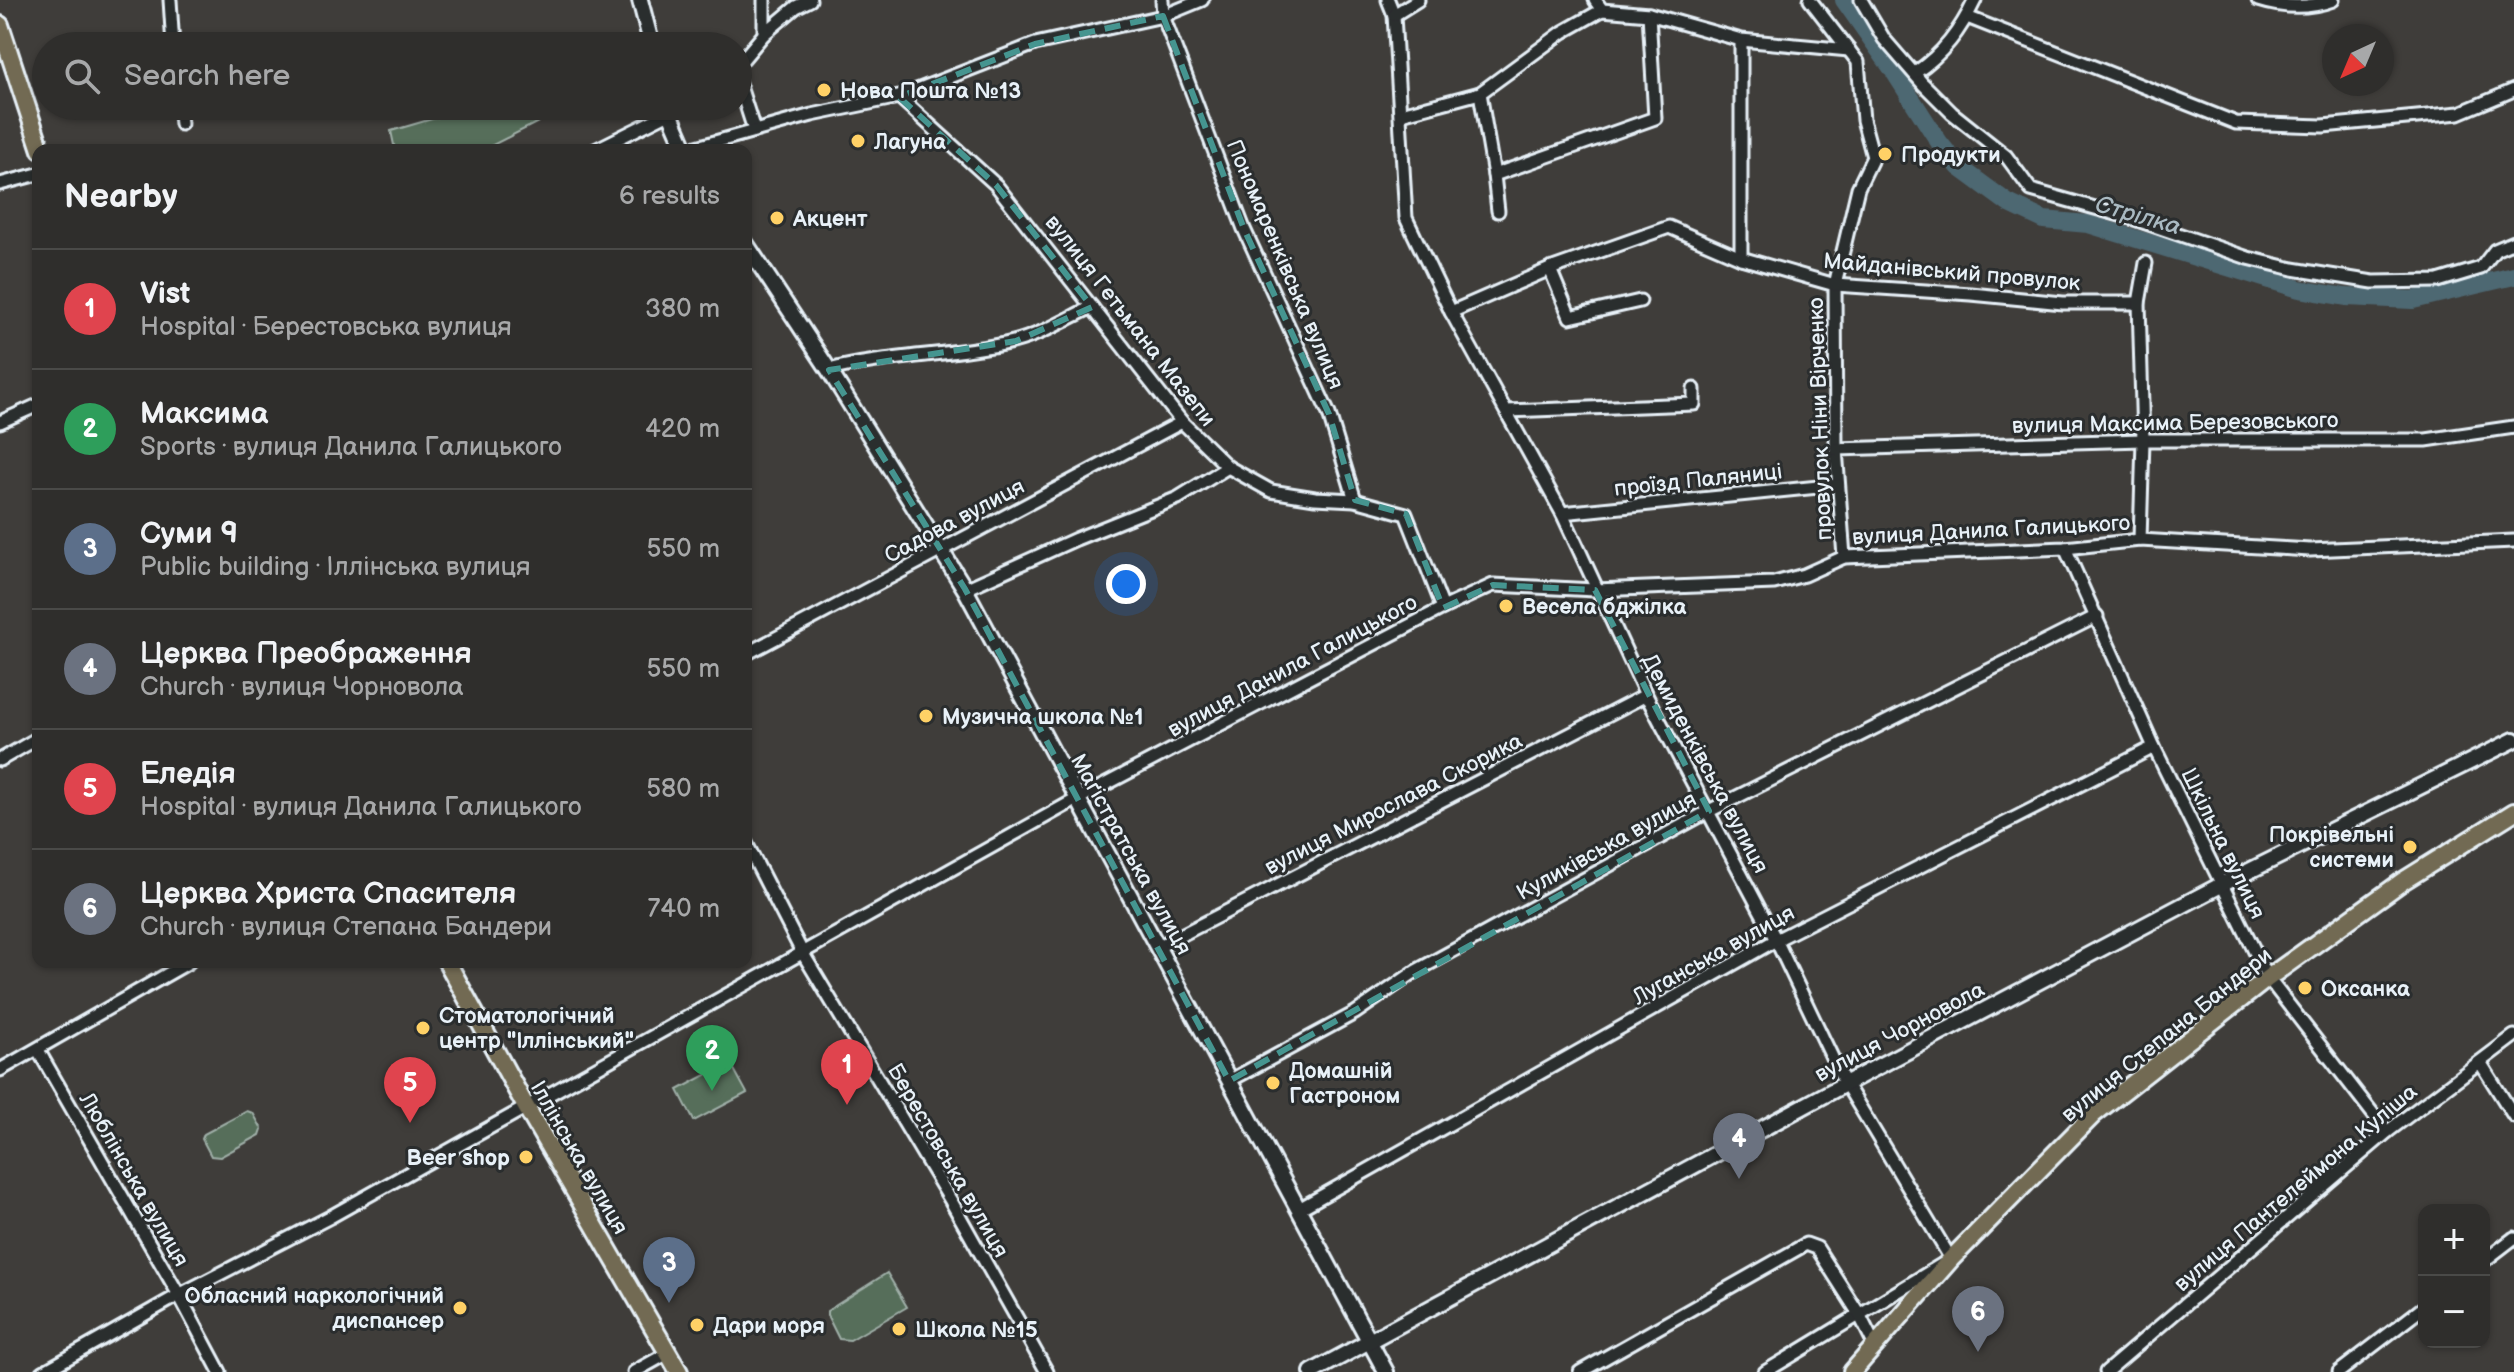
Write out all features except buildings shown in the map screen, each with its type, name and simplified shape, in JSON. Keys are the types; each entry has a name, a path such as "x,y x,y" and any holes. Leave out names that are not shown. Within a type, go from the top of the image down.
{"main road":[{"path":"0,25 39,144"},
{"name":"вулиця Степана Бандери","path":"1852,1372 1951,1259 2094,1114 2268,978 2403,881 2514,812"},
{"name":"Іллінська вулиця","path":"450,968 526,1107 679,1372"}],"street":[{"path":"170,0 172,32"},
{"path":"640,0 648,32"},
{"path":"764,0 764,34"},
{"path":"752,48 796,7 810,0"},
{"name":"Пономаренківська вулиця","path":"1162,0 1163,16 1244,229 1329,414 1355,500"},
{"path":"706,144 812,115 899,97 1035,44 1163,16 1202,0"},
{"name":"Демиденківська вулиця","path":"1388,0 1394,15 1406,218 1451,312 1562,513 1646,695 1776,940 1845,1084 1951,1259"},
{"path":"1394,15 1418,0"},
{"path":"1810,0 1849,50"},
{"path":"1861,0 1884,39 1952,113 2006,156 2031,190 2134,219 2248,258 2373,282 2438,281 2481,268 2495,250 2514,242"},
{"path":"1915,73 1938,57 1967,17 1975,0"},
{"path":"2258,0 2278,6 2316,6 2333,0"},
{"path":"1401,114 1480,93 1598,5 1649,14 1741,40 1849,50"},
{"path":"1494,175 1655,118 1649,14"},
{"path":"1967,17 2236,123 2323,126 2459,113 2514,90"},
{"path":"1741,40 1741,258"},
{"name":"провулок Ніни Вірченко","path":"1844,557 1836,449 1835,285 1858,188 1873,157 1863,120 1858,62 1849,50"},
{"path":"1480,93 1498,211"},
{"name":"вулиця Гетьмана Мазепи","path":"899,97 996,185 1182,422 1228,467 1271,491 1355,500 1406,514 1443,608"},
{"path":"181,120 181,124"},
{"path":"606,144 650,120"},
{"path":"672,120 683,144"},
{"path":"751,120 754,130"},
{"path":"0,184 32,176"},
{"name":"Майданівський провулок","path":"1451,312 1550,269 1669,227 1741,258 1835,285 2063,303 2139,303"},
{"name":"Маґістратська вулиця","path":"752,253 829,370 965,589 1386,1372"},
{"path":"2140,540 2143,440 2139,303 2146,263"},
{"path":"1550,269 1570,317 1640,301"},
{"path":"829,370 871,360 941,355 1016,341 1092,307"},
{"path":"1506,411 1694,404 1694,389"},
{"path":"0,422 32,408"},
{"name":"Садова вулиця","path":"752,651 1182,422"},
{"name":"вулиця Максима Березовського","path":"1836,449 2143,440 2426,440 2514,427"},
{"path":"965,589 1178,498 1228,467"},
{"name":"проїзд Паляниці","path":"1562,513 1838,485"},
{"name":"вулиця Данила Галицького","path":"43,1372 179,1295 330,1217 1077,800 1443,608 1493,585 1595,590 1774,583 1804,575 1844,557 2065,548 2140,540 2310,550 2514,541"},
{"name":"Шкільна вулиця","path":"2065,548 2154,747 2268,978 2387,1132"},
{"name":"Куликівська вулиця","path":"1229,1081 1355,1013 1416,971 1709,811 2097,616"},
{"name":"вулиця Мирослава Скорика","path":"1158,947 1646,695"},
{"name":"вулиця Чорновола","path":"1312,1372 2221,885 2514,740"},
{"path":"0,760 32,741"},
{"name":"Луганська вулиця","path":"1299,1209 1776,940 2154,747"},
{"name":"Берестовська вулиця","path":"752,855 802,952 951,1201 1047,1372"},
{"path":"0,1070 179,968"},
{"name":"вулиця Пантелеймона Куліша","path":"2106,1372 2387,1132 2514,1036"},
{"name":"Люблінська вулиця","path":"38,1050 220,1372"},
{"path":"2480,1062 2514,1116"},
{"path":"2490,1256 2514,1238"},
{"path":"1580,1372 1806,1244 1817,1248 1859,1314 1875,1346"},
{"path":"1765,1372 1951,1259"},
{"path":"2339,1372 2418,1312"},
{"path":"634,1372 668,1353"}],"highlighted area":[{"path":"1163,16 1244,229 1329,414 1355,500 1406,514 1443,608 1493,585 1595,590 1709,811 1229,1081 965,589 829,370 1016,341 1092,307 996,185 899,97 1035,44"}],"green space":[{"path":"428,120 542,120 495,144 394,144 391,131"},
{"path":"730,1062 747,1093 694,1121 678,1090"},
{"path":"247,1111 253,1113 262,1129 260,1135 220,1157 211,1156 202,1139 204,1134"},
{"path":"887,1273 907,1307 850,1340 839,1339 827,1311"}],"waterway":[{"name":"Стрілка","path":"1844,0 1959,167 2008,203 2044,220 2088,224 2299,289 2346,297 2413,300 2514,276"}],"place":[{"name":"Нова Пошта №13","path":"824,90"},
{"name":"Лагуна","path":"858,141"},
{"name":"Продукти","path":"1885,154"},
{"name":"Акцент","path":"777,218"},
{"name":"Весела бджілка","path":"1506,606"},
{"name":"Музична школа №1","path":"926,716"},
{"name":"Покрівельні системи","path":"2410,847"},
{"name":"Оксанка","path":"2305,988"},
{"name":"Стоматологічний центр \"Іллінський\"","path":"423,1028"},
{"name":"Домашній Гастроном","path":"1273,1083"},
{"name":"Максима","path":"712,1091"},
{"name":"Vist","path":"847,1105"},
{"name":"Еледія","path":"410,1123"},
{"name":"Beer shop","path":"526,1157"},
{"name":"Церква Преображення","path":"1739,1179"},
{"name":"Суми 9","path":"669,1303"},
{"name":"Обласний наркологічний диспансер","path":"460,1308"},
{"name":"Дари моря","path":"697,1325"},
{"name":"Школа №15","path":"899,1329"},
{"name":"Церква Христа Спасителя","path":"1978,1352"}]}
